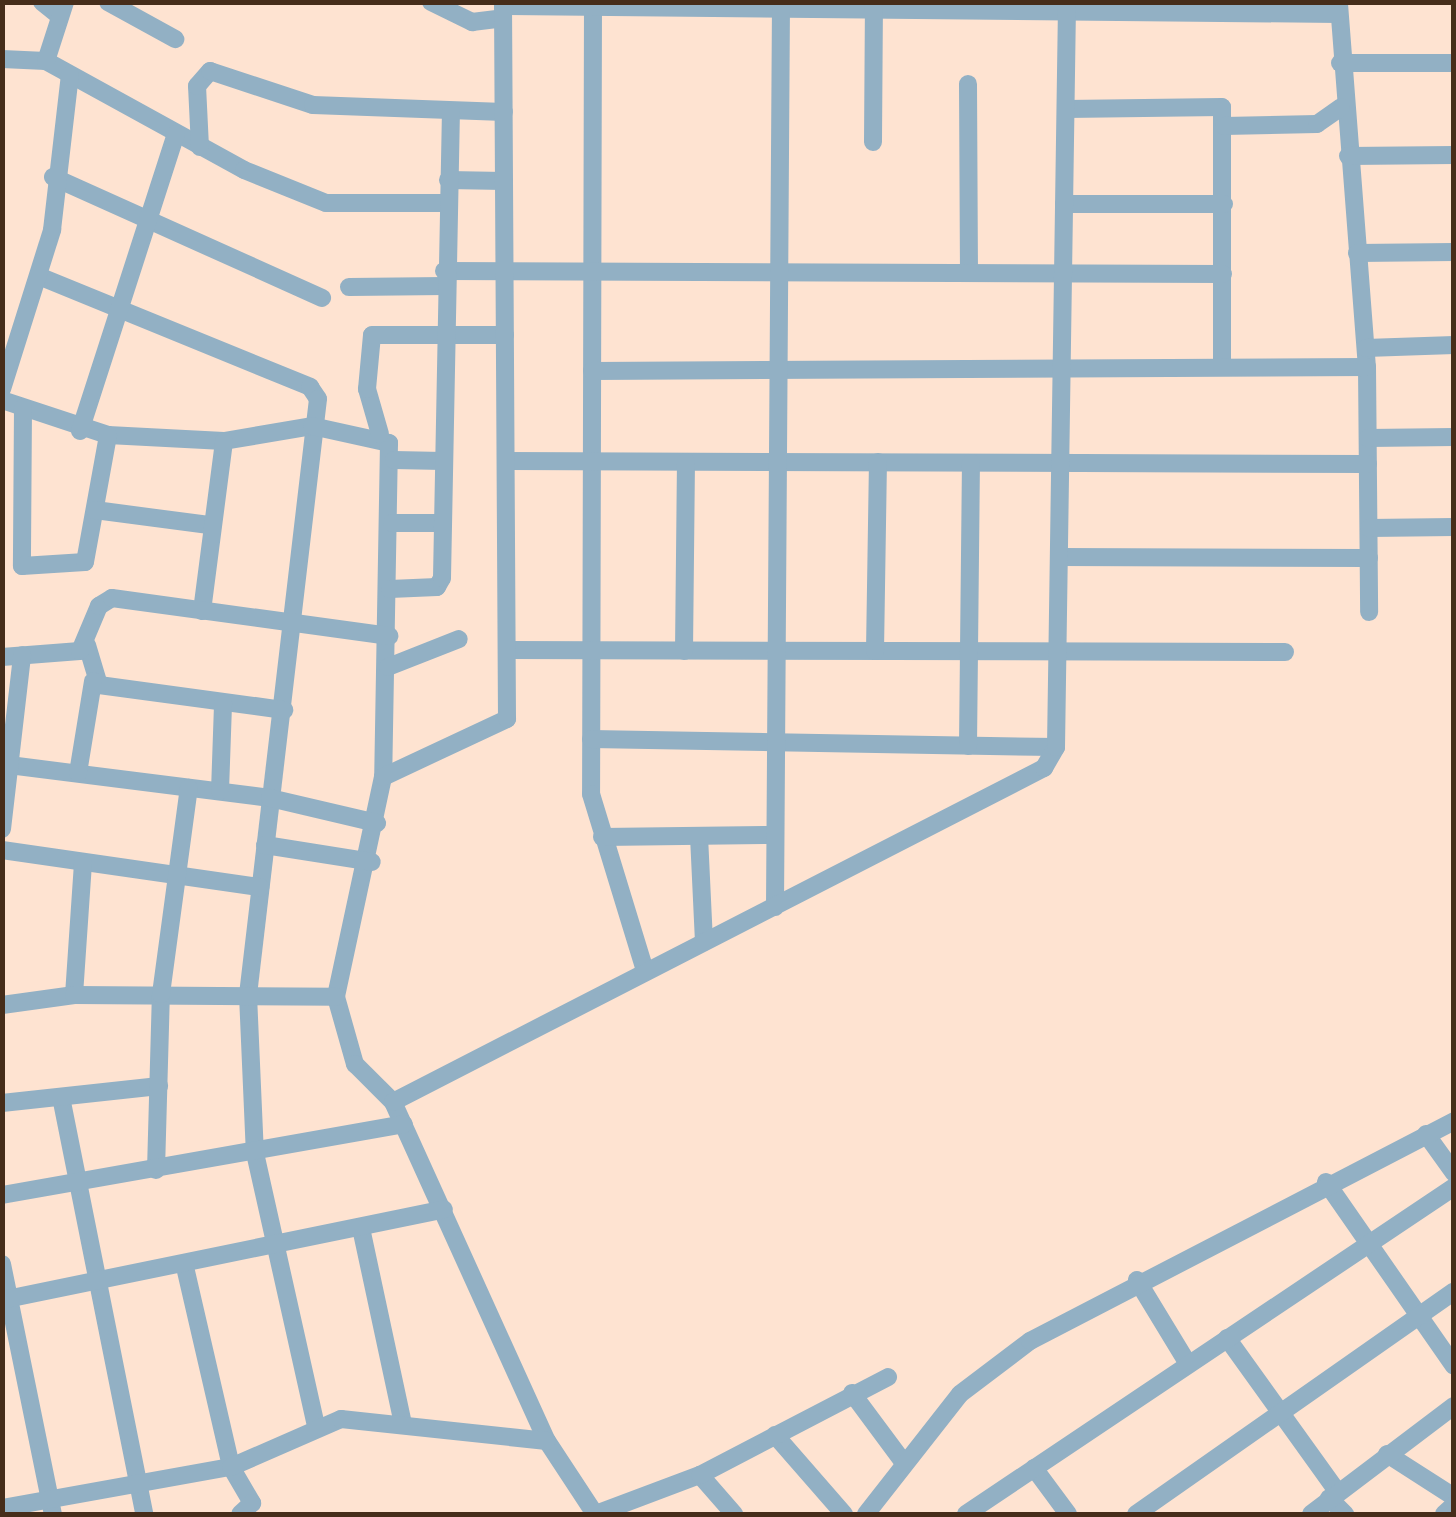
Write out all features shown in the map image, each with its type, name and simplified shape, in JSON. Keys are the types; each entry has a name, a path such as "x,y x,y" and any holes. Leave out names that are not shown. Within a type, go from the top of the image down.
{"street":[{"path":"42,2 62,9 46,62"},
{"path":"108,2 175,39"},
{"path":"431,2 472,22 503,8 593,6 780,12 874,8 1339,8 1341,107 1367,357 1370,612"},
{"path":"593,6 591,739 602,838 645,971"},
{"path":"383,777 507,719 503,8"},
{"path":"873,142 874,8"},
{"path":"393,1102 1025,780 1056,747 1067,9"},
{"path":"775,908 780,12"},
{"path":"2,59 46,62 200,147 326,203 448,203"},
{"path":"1340,63 1454,63"},
{"path":"200,147 197,86 210,72 313,105 504,112"},
{"path":"2,390 9,344 42,276 70,75"},
{"path":"968,84 969,273"},
{"path":"1066,109 1213,104 1224,126 1222,367"},
{"path":"1224,126 1317,124 1341,107"},
{"path":"390,590 441,582 447,336 444,278 451,112"},
{"path":"80,432 176,134"},
{"path":"1348,156 1454,155"},
{"path":"53,177 322,298"},
{"path":"448,180 504,182"},
{"path":"1064,204 1224,204"},
{"path":"1357,253 1454,252"},
{"path":"349,288 504,271 1223,274"},
{"path":"42,276 310,387 318,399 248,995 255,1153 316,1426"},
{"path":"505,335 372,335 367,389 380,434 394,460 383,777 372,862 336,996 355,1064 393,1102 547,1440 595,1514 700,1475 888,1377"},
{"path":"592,371 1222,367 1367,357 1454,344"},
{"path":"2,400 80,432 108,435 224,441 312,426 380,434"},
{"path":"22,566 23,408"},
{"path":"2,568 85,562 108,435"},
{"path":"1368,438 1454,437"},
{"path":"202,610 210,525 224,441"},
{"path":"394,460 443,461"},
{"path":"506,461 1368,464"},
{"path":"684,651 686,462"},
{"path":"875,651 878,462"},
{"path":"968,746 971,462"},
{"path":"94,510 210,525"},
{"path":"392,524 442,524"},
{"path":"1369,528 1454,527"},
{"path":"1059,557 1369,558"},
{"path":"78,774 93,680 87,645 99,606 112,598 388,636"},
{"path":"388,667 459,639"},
{"path":"2,657 87,645"},
{"path":"507,650 1286,652"},
{"path":"2,829 22,655"},
{"path":"93,680 284,710"},
{"path":"220,791 222,703"},
{"path":"591,739 1056,747"},
{"path":"12,755 78,774 270,798 377,823"},
{"path":"156,1170 161,994 189,788"},
{"path":"602,838 776,835"},
{"path":"698,836 704,942"},
{"path":"265,845 372,862"},
{"path":"2,850 260,887"},
{"path":"74,996 83,862"},
{"path":"2,1004 74,996 336,996"},
{"path":"2,1104 160,1086"},
{"path":"61,1097 75,1183 100,1287 144,1514"},
{"path":"866,1514 904,1463 996,1366 1137,1280 1454,1121"},
{"path":"2,1195 404,1124"},
{"path":"1426,1134 1454,1173"},
{"path":"1326,1182 1366,1245 1454,1366"},
{"path":"966,1514 1454,1186"},
{"path":"6,1300 100,1287 444,1210"},
{"path":"361,1228 402,1419"},
{"path":"2,1264 6,1300 52,1507"},
{"path":"185,1267 231,1468 251,1511"},
{"path":"1137,1280 1188,1364"},
{"path":"1136,1514 1454,1290"},
{"path":"1226,1338 1346,1514"},
{"path":"852,1394 904,1463"},
{"path":"1312,1514 1333,1494 1454,1406"},
{"path":"2,1508 52,1507 138,1481 231,1468 284,1451 316,1426 402,1419 547,1440"},
{"path":"775,1435 844,1514"},
{"path":"1388,1454 1454,1497"},
{"path":"1034,1468 1068,1514"},
{"path":"700,1475 734,1514"},
{"path":"1444,1514 1454,1505"}]}
